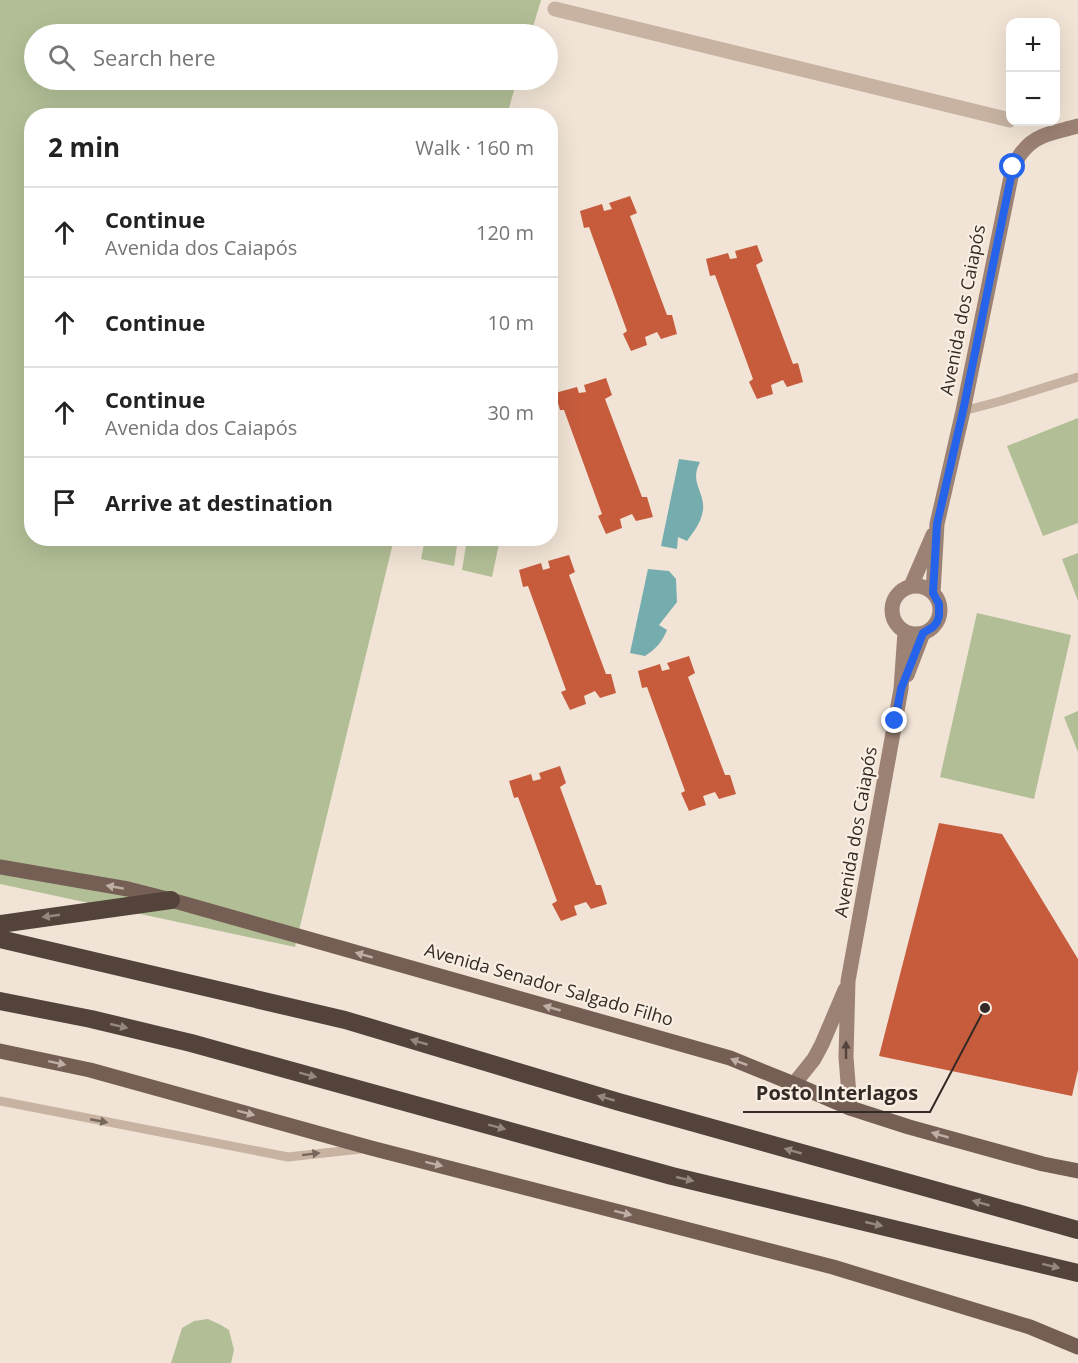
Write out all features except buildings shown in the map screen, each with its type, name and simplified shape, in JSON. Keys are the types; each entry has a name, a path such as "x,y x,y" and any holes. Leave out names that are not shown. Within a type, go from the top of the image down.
{"highway":[{"path":"0,924 171,900"},
{"path":"0,939 345,1020 630,1105 1078,1230"},
{"path":"0,1001 91,1019 191,1043 672,1176 1078,1273"}],"main road":[{"name":"Avenida dos Caiapós","path":"933,593 937,524 963,411 1013,167 1022,151 1038,137 1078,126"},
{"path":"1062,130 1078,137"},
{"name":"Avenida dos Caiapós","path":"911,586 937,524"},
{"path":"911,586 923,586 933,593 939,604 939,616 933,627 918,634 905,632 896,624 891,607 900,591 911,586"},
{"name":"Avenida dos Caiapós","path":"850,1108 846,1057 848,981 901,689 905,632"},
{"name":"Avenida dos Caiapós","path":"901,689 923,633"},
{"name":"Avenida Senador Salgado Filho","path":"0,867 128,889 171,900 730,1058 850,1108 909,1127 1043,1164 1078,1171"},
{"name":"Avenida dos Caiapós","path":"794,1083 814,1059 822,1044 848,981"},
{"path":"0,1051 90,1070 371,1148 833,1267 1030,1327 1078,1347"}],"street":[{"path":"555,9 1006,119"}],"lane":[{"path":"963,411 1078,377"},
{"path":"0,1101 288,1157 371,1148"}],"green space":[{"path":"0,0 541,0 534,24 24,24 24,90 514,90 509,108 24,108 24,546 392,546 295,947 0,884"},
{"path":"1078,418 1078,523 1043,536 1007,446"},
{"path":"424,546 457,546 454,566 421,559"},
{"path":"466,546 499,546 492,577 462,570"},
{"path":"1078,553 1078,601 1062,559"},
{"path":"977,613 1071,635 1034,799 940,777"},
{"path":"1078,711 1078,752 1064,717"},
{"path":"208,1319 229,1330 234,1350 231,1363 171,1363 182,1328 194,1321"}],"water":[{"path":"679,459 700,462 696,476 703,510 699,523 687,541 678,537 677,549 661,546"},
{"path":"648,569 669,571 676,579 677,602 659,625 667,630 663,638 645,656 630,653"}],"place":[{"name":"Posto Interlagos","path":"985,1008"}],"route":[{"path":"895,721 901,689 923,633 933,627 939,616 939,604 933,593 937,524 963,411 1013,167"}]}
